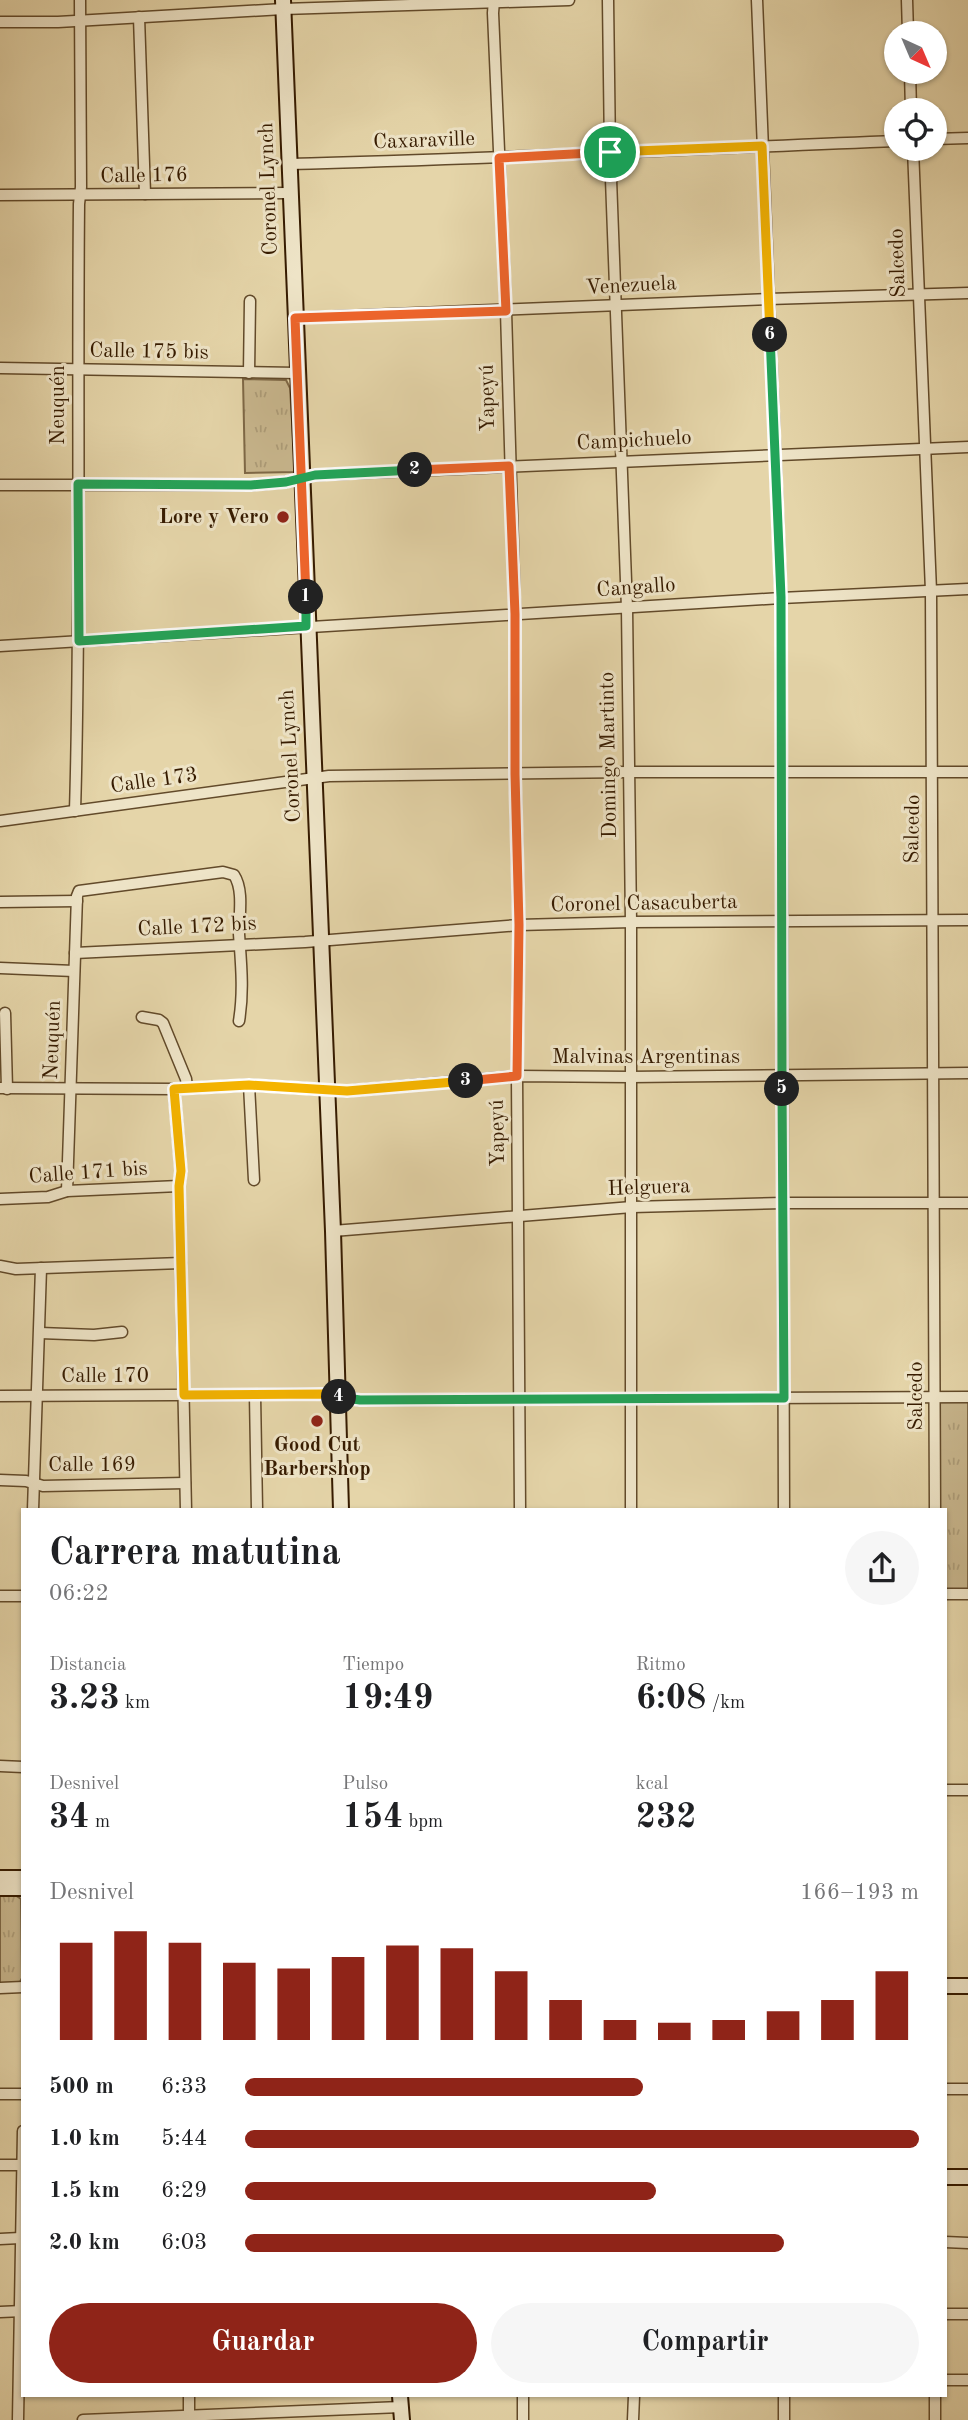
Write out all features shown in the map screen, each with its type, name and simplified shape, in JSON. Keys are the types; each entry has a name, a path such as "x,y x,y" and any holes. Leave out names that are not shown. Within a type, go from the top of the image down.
{"main road":[{"name":"Coronel Lynch","path":"283,5 341,1508"},
{"path":"0,1878 21,1878"},
{"path":"0,1888 21,1888"},
{"path":"947,1986 968,1986"},
{"path":"947,2177 968,2177"}],"street":[{"name":"Neuquén","path":"75,811 79,641 80,0"},
{"path":"0,22 139,17 283,5 569,0"},
{"name":"Domingo Martinto","path":"608,0 610,152 627,608 631,922 631,1508"},
{"path":"757,0 781,597 784,1508"},
{"path":"907,0 908,21"},
{"name":"Yapeyú","path":"494,2 515,614 519,925 517,1076 520,1508"},
{"path":"139,17 145,194"},
{"path":"947,139 968,138"},
{"name":"Caxaraville","path":"289,164 884,141"},
{"name":"Salcedo","path":"913,161 931,591 936,1508"},
{"name":"Calle 176","path":"0,195 289,193"},
{"name":"Venezuela","path":"295,318 968,293"},
{"path":"249,373 250,301"},
{"name":"Calle 175 bis","path":"0,368 297,373"},
{"name":"Campichuelo","path":"0,485 251,485 286,482 315,475 968,447"},
{"name":"Cangallo","path":"0,646 781,597 968,589"},
{"name":"Calle 173","path":"0,821 329,776 628,772 968,772"},
{"path":"0,902 78,896 223,872 234,875 239,886 242,1001 239,1021"},
{"name":"Neuquén","path":"67,1191 78,896"},
{"name":"Coronel Casacuberta","path":"320,940 519,925 968,920"},
{"name":"Calle 172 bis","path":"75,953 320,940"},
{"path":"0,968 74,971"},
{"path":"3,1088 5,1013"},
{"path":"142,1017 163,1023 187,1087"},
{"name":"Malvinas Argentinas","path":"3,1088 174,1089 249,1085 347,1091 517,1076 968,1073"},
{"path":"249,1085 254,1180"},
{"path":"174,1089 181,1171 179,1186 186,1508"},
{"name":"Calle 171 bis","path":"0,1199 48,1197 67,1191 179,1186"},
{"name":"Helguera","path":"332,1231 632,1207 783,1203 968,1203"},
{"path":"0,1266 16,1269 181,1264"},
{"path":"33,1508 41,1268"},
{"path":"40,1333 94,1335 122,1332"},
{"name":"Calle 170","path":"0,1396 325,1394 360,1400 968,1397"},
{"path":"255,1395 257,1508"},
{"name":"Calle 169","path":"0,1480 26,1481 43,1486 185,1483"},
{"path":"947,1594 968,1594"},
{"path":"0,1596 21,1596"},
{"path":"0,1766 21,1767"},
{"path":"947,1790 968,1790"},
{"path":"0,1988 21,1987"},
{"path":"947,2089 968,2089"},
{"path":"0,2094 21,2094"},
{"path":"0,2165 21,2165"},
{"path":"19,2420 21,2222"},
{"path":"0,2239 20,2238"},
{"path":"947,2242 968,2243"},
{"path":"0,2312 21,2311"},
{"path":"947,2314 968,2314"},
{"path":"947,2380 968,2380"},
{"path":"189,2397 189,2418"},
{"path":"523,2397 523,2420"},
{"path":"634,2397 634,2420"},
{"path":"784,2397 784,2420"},
{"path":"935,2397 935,2420"},
{"path":"83,2420 189,2418 401,2407"}],"green space":[{"path":"243,379 286,380 290,388 295,472 245,473"},
{"path":"936,1397 968,1397 968,1594 947,1594 947,1508 935,1508"},
{"path":"0,1894 15,1895 21,1899 21,1980 0,1984"}],"place":[{"name":"Lore y Vero","path":"283,517"},
{"name":"Good Cut Barbershop","path":"317,1421"}],"route":[{"path":"610,152 499,158 506,311 295,318 302,478 306,626 79,641 78,484 251,485 286,482 302,478 315,475 509,466 515,614 519,925 517,1076 347,1091 296,1090 249,1085 174,1089 181,1171 179,1186 184,1395 325,1394 351,1400 784,1398 781,597 762,146 610,152"}]}
